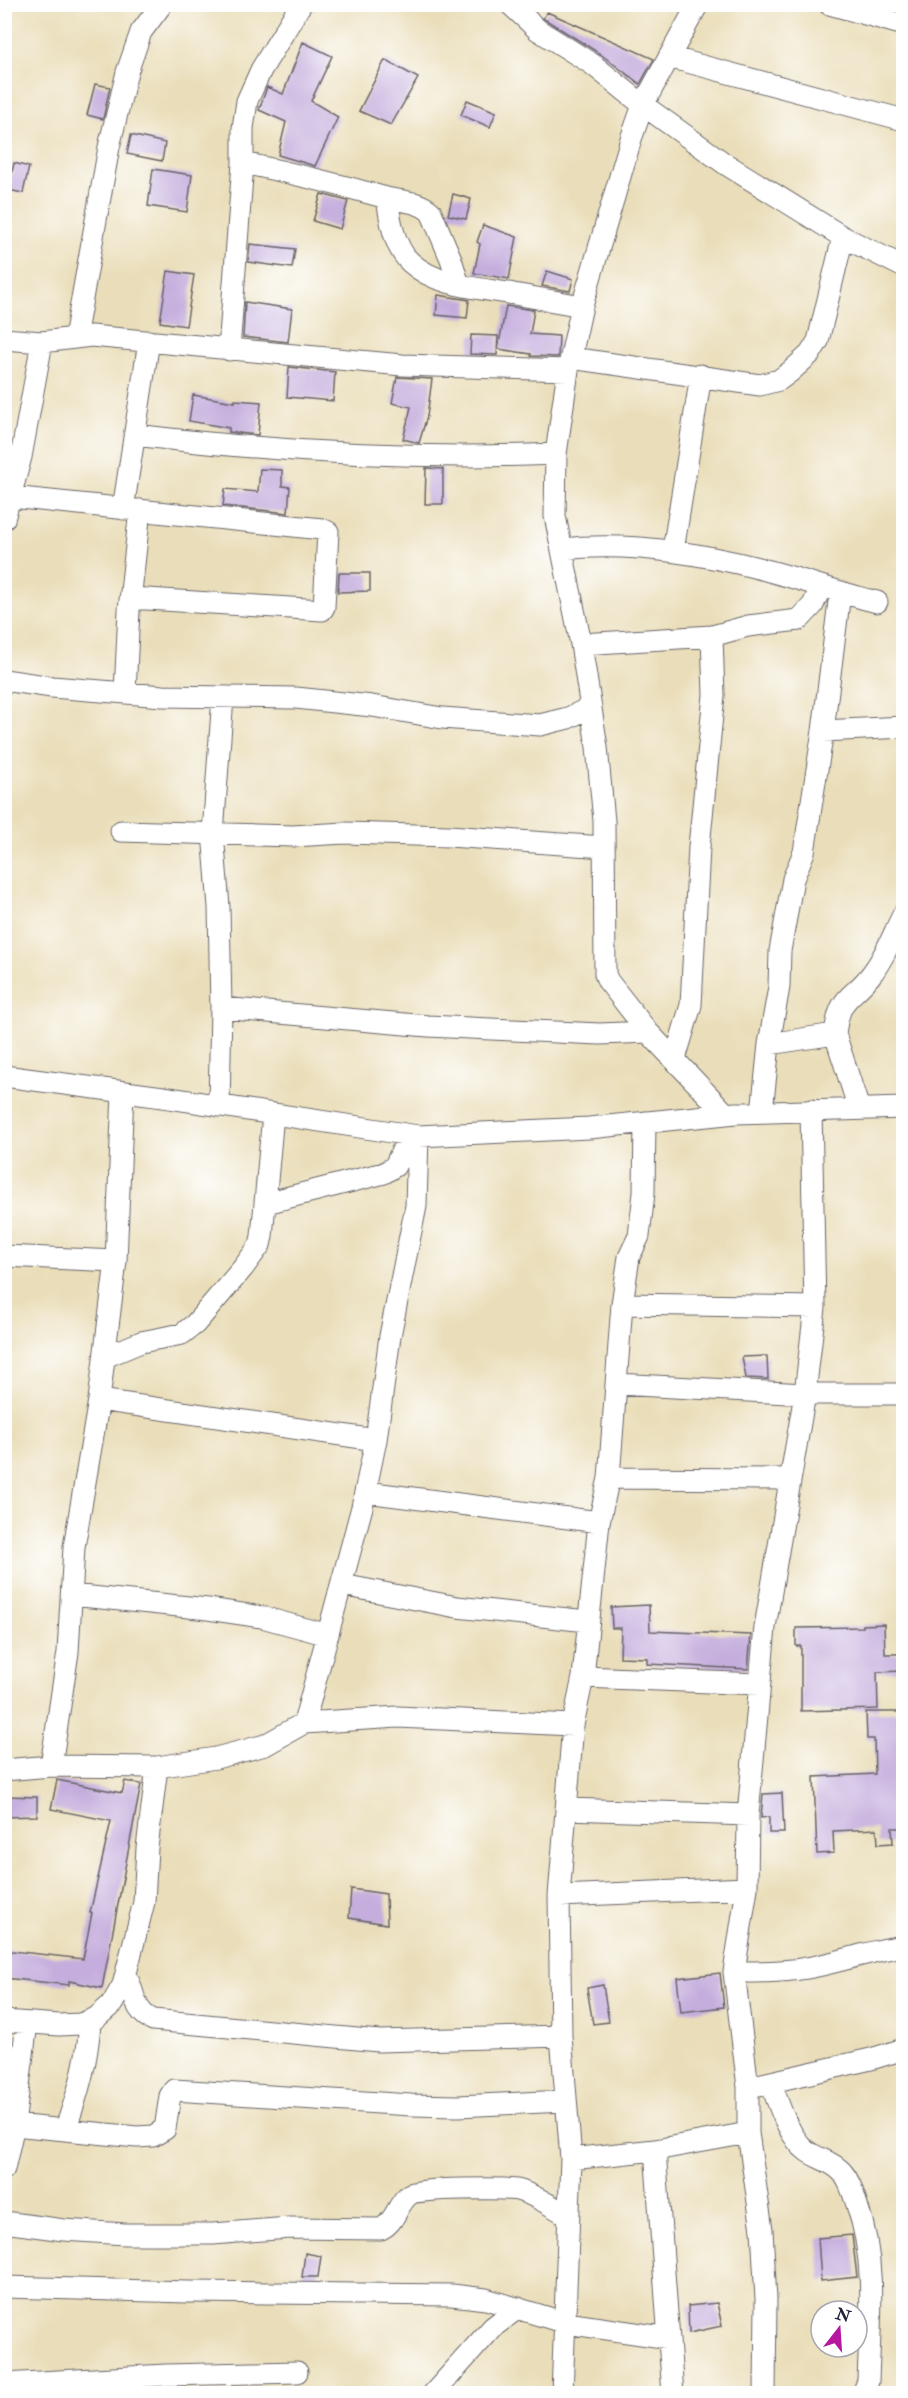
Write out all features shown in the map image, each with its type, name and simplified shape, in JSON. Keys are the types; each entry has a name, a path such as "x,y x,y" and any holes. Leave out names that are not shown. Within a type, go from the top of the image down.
{"street":[{"path":"75,338 108,147 127,72 141,32 162,4"},
{"path":"229,350 243,163 243,128 248,101 261,70 301,4"},
{"path":"510,4 538,30 592,64 643,105 724,163 843,237 903,267"},
{"path":"698,4 643,105 603,229 582,306 570,364 556,454 555,516 597,747 604,821 605,974 648,1032 726,1114"},
{"path":"829,4 903,26"},
{"path":"669,57 903,120"},
{"path":"243,163 325,180 387,198 418,204 431,212 451,259 459,285"},
{"path":"387,198 397,242 410,261 434,277 459,285 582,306"},
{"path":"4,339 42,342 91,336 402,364 570,364 701,375 760,385 770,384 801,364 818,341 843,237"},
{"path":"125,693 135,435 150,341"},
{"path":"4,519 21,457 42,342"},
{"path":"673,551 701,375"},
{"path":"135,435 237,448 343,455 556,454"},
{"path":"11,497 325,530 328,534 324,607 320,611 130,598"},
{"path":"562,549 613,546 673,551 758,568 877,602"},
{"path":"580,644 712,636 748,626 799,620 830,590"},
{"path":"762,1112 769,1044 779,987 780,951 793,879 804,852 823,731 830,590"},
{"path":"675,1059 691,1005 699,847 714,695 712,636"},
{"path":"4,680 52,687 125,693 296,698 372,706 441,718 540,725 568,718 591,707"},
{"path":"219,1106 221,1008 219,907 213,833 223,697"},
{"path":"823,731 903,727"},
{"path":"121,831 294,836 345,833 448,836 604,847"},
{"path":"860,1109 835,1034 839,1009 844,1000 873,972 903,913"},
{"path":"221,1008 428,1026 600,1034 648,1032"},
{"path":"769,1044 835,1034"},
{"path":"4,1076 414,1136 589,1128 726,1114 903,1108"},
{"path":"51,1766 68,1652 74,1547 99,1401 116,1261 123,1093"},
{"path":"765,2394 766,2299 762,2230 748,2133 748,2087 734,1972 747,1888 748,1815 765,1627 805,1394 815,1307 811,1110"},
{"path":"105,1357 141,1342 182,1334 195,1324 260,1245 266,1203 273,1114"},
{"path":"562,2394 571,2159 561,2036 559,1896 573,1725 583,1677 599,1522 609,1478 622,1304 628,1257 639,1236 644,1193 645,1122"},
{"path":"266,1203 384,1173 395,1166 414,1136"},
{"path":"304,1724 366,1492 376,1440 390,1336 416,1206 414,1136"},
{"path":"395,1166 417,1190"},
{"path":"4,1256 116,1261"},
{"path":"622,1304 815,1307"},
{"path":"616,1384 805,1394 903,1394"},
{"path":"99,1401 376,1440"},
{"path":"609,1478 789,1479"},
{"path":"366,1492 599,1522"},
{"path":"342,1585 457,1607 587,1622"},
{"path":"72,1594 262,1617 328,1635"},
{"path":"583,1677 759,1684"},
{"path":"4,1770 51,1766 158,1767 216,1758 265,1745 304,1724 398,1717 573,1725"},
{"path":"4,2021 60,2025 90,2021 112,2004 123,1985 144,1902 147,1848 158,1767"},
{"path":"567,1809 748,1815"},
{"path":"559,1896 747,1888"},
{"path":"734,1972 766,1972 817,1966 881,1949 903,1946"},
{"path":"126,1975 133,1988 140,2011 153,2020 379,2041 561,2036"},
{"path":"65,2130 79,2092 90,2021"},
{"path":"4,2169 27,2023"},
{"path":"748,2087 871,2059 903,2049"},
{"path":"771,2083 791,2131 805,2150 841,2171 850,2184 864,2225 872,2284 868,2381 863,2394"},
{"path":"12,2113 65,2130 137,2137 153,2136 165,2129 170,2096 174,2090 411,2105 458,2106 565,2101"},
{"path":"571,2159 655,2150 748,2133"},
{"path":"655,2150 673,2394"},
{"path":"4,2222 64,2230 125,2234 213,2234 289,2228 381,2229 387,2226 402,2203 416,2191 454,2190 517,2190 568,2215"},
{"path":"4,2287 452,2295 486,2299 566,2323 669,2338"},
{"path":"433,2394 493,2327 518,2308"},
{"path":"4,2384 166,2374 297,2372"}],"building":[{"path":"547,12 654,59 640,84 599,53 543,18"},
{"path":"303,42 332,56 311,101 338,117 315,166 278,155 286,122 259,110 267,87 283,94"},
{"path":"385,60 418,78 391,125 359,111"},
{"path":"95,84 110,87 103,119 87,115"},
{"path":"467,100 496,112 490,127 461,115"},
{"path":"131,135 165,143 162,161 127,154"},
{"path":"14,163 29,167 23,193 8,190"},
{"path":"153,169 192,175 187,212 148,206"},
{"path":"321,194 348,201 340,229 313,221"},
{"path":"453,194 471,199 466,219 448,215"},
{"path":"483,225 517,237 509,279 474,273 480,244 477,242"},
{"path":"250,244 295,249 292,268 248,262"},
{"path":"168,271 194,275 186,326 160,322"},
{"path":"547,271 573,279 570,291 542,286"},
{"path":"438,295 469,300 467,318 436,315"},
{"path":"245,302 292,309 288,342 243,337"},
{"path":"506,306 534,310 530,334 559,336 558,357 531,356 531,354 498,349"},
{"path":"471,335 498,336 497,355 470,354"},
{"path":"289,367 335,372 333,401 287,397"},
{"path":"397,377 432,379 427,416 419,443 403,439 411,407 392,403"},
{"path":"193,395 235,402 235,400 261,402 258,435 229,432 229,428 189,421"},
{"path":"426,468 443,469 443,504 425,504"},
{"path":"260,469 282,470 282,486 290,487 288,513 223,506 225,489 258,492"},
{"path":"339,573 370,573 370,591 338,592"},
{"path":"767,1356 768,1379 746,1378 742,1357"},
{"path":"649,1605 650,1631 751,1635 748,1669 647,1664 647,1658 620,1657 621,1628 612,1628 611,1607"},
{"path":"884,1624 885,1654 903,1654 903,1671 877,1672 878,1709 801,1711 801,1646 796,1646 796,1628 863,1627 863,1625"},
{"path":"866,1712 900,1712 903,1828 892,1828 893,1843 878,1844 877,1829 833,1831 834,1853 817,1854 814,1777 875,1774 874,1739 867,1739"},
{"path":"57,1780 122,1793 125,1781 141,1784 102,1988 69,1981 69,1985 4,1978 4,1950 83,1959 92,1913 90,1913 111,1821 51,1809"},
{"path":"782,1793 784,1833 769,1833 769,1817 761,1818 763,1794"},
{"path":"4,1796 37,1797 37,1816 4,1817"},
{"path":"351,1889 386,1894 387,1924 349,1918"},
{"path":"720,1973 724,2007 681,2012 677,1978"},
{"path":"603,1985 609,2022 593,2024 587,1988"},
{"path":"852,2235 857,2277 821,2281 818,2238"},
{"path":"305,2253 321,2256 318,2277 302,2277"},
{"path":"717,2303 722,2326 689,2333 688,2306"}]}
